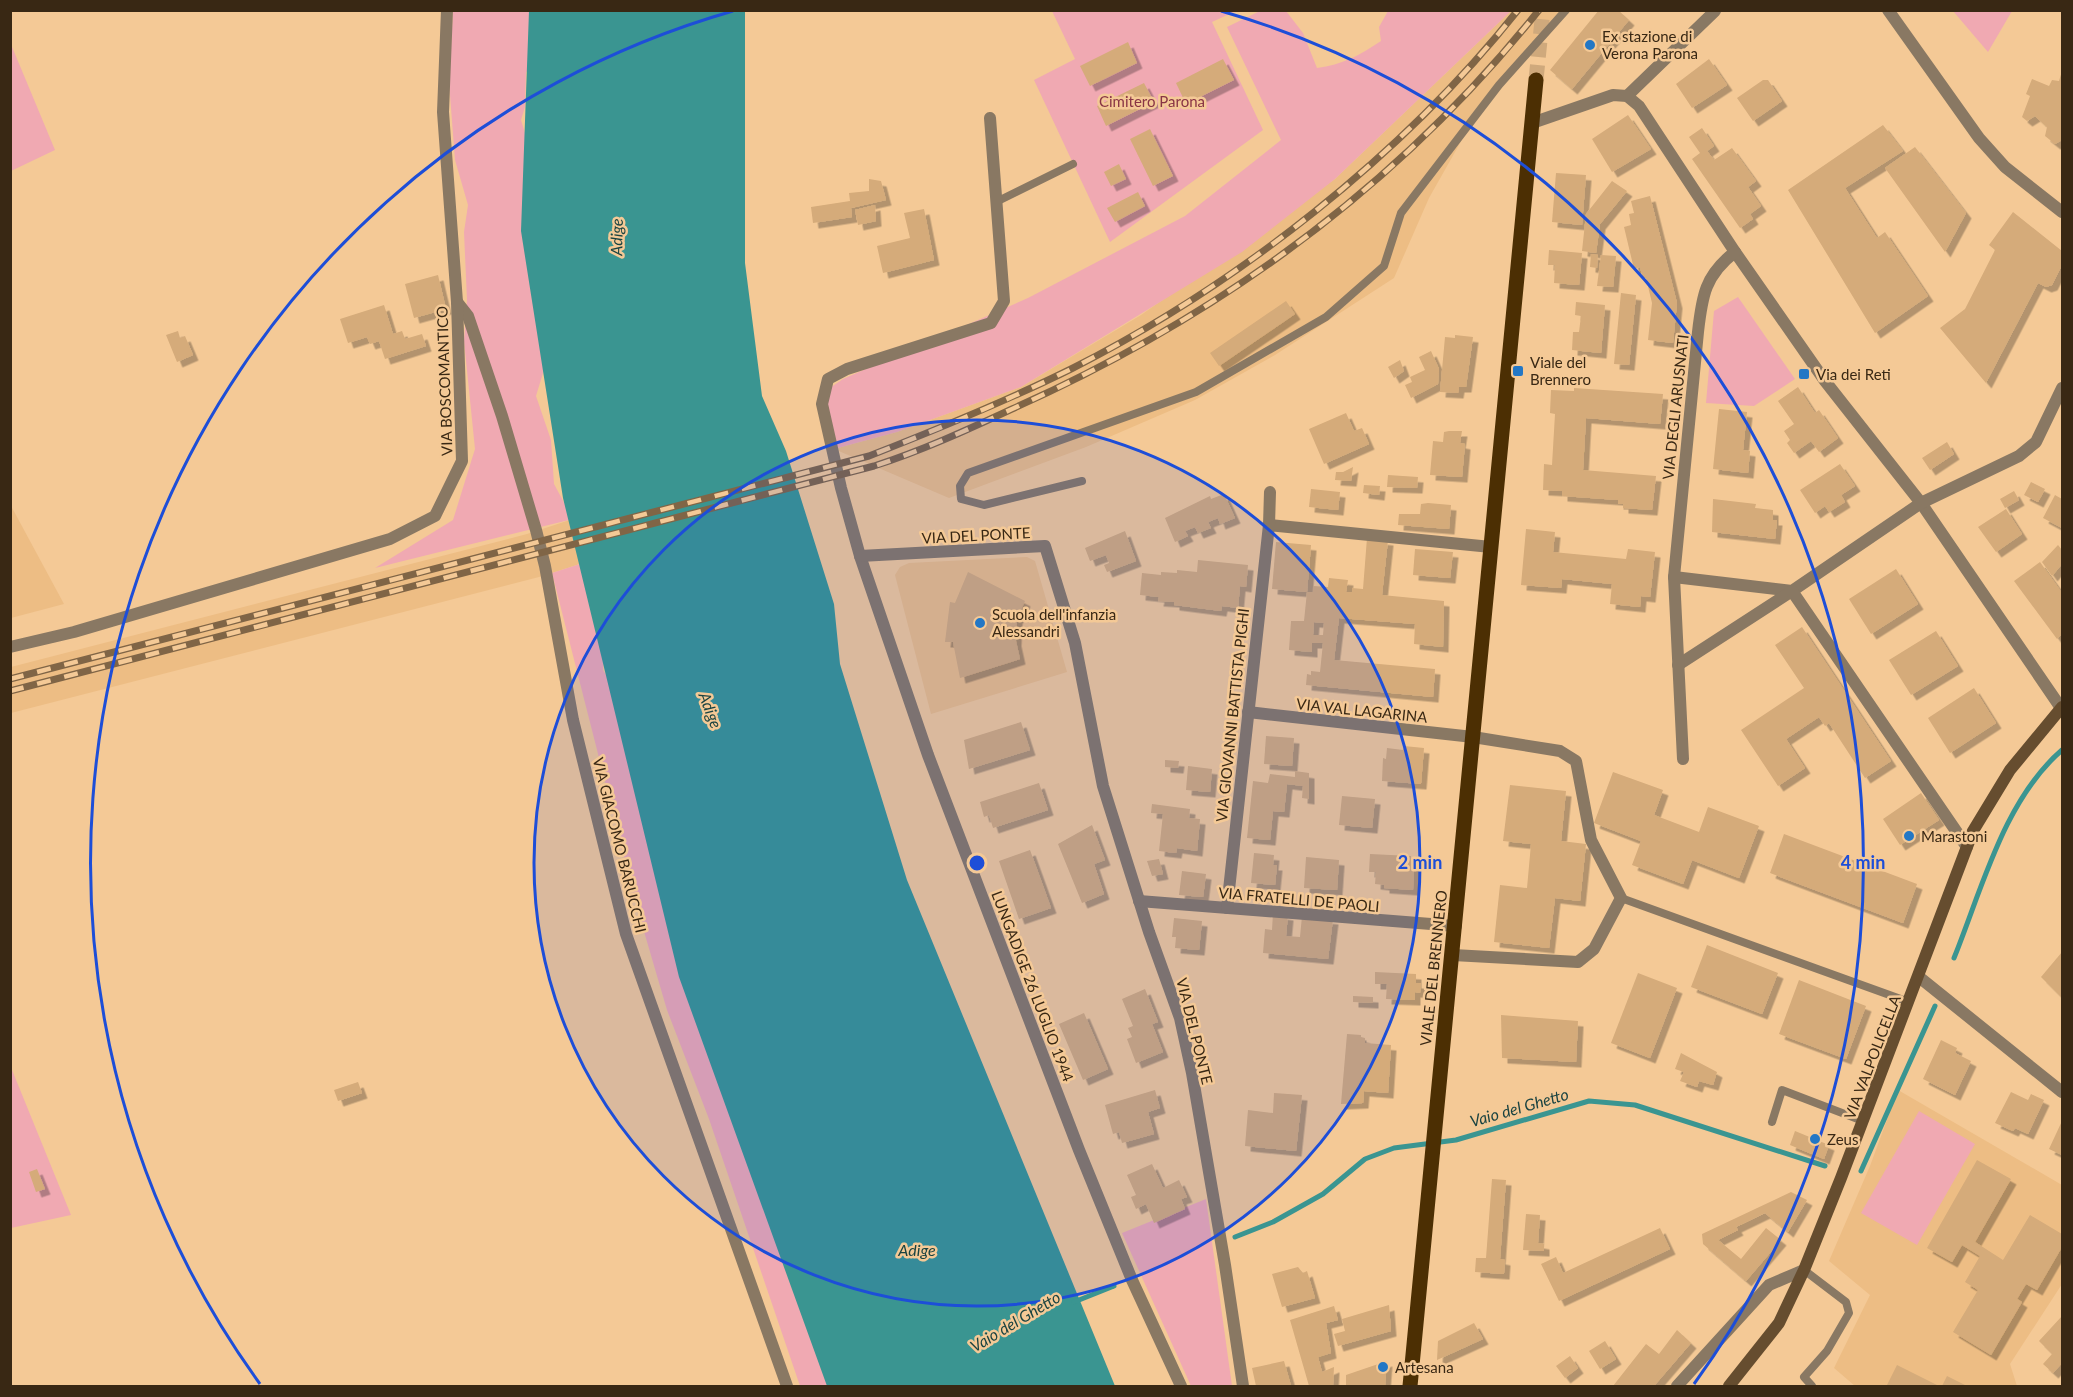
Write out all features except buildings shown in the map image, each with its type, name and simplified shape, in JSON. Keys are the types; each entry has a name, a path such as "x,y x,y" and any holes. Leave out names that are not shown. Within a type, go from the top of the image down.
{"main road":[{"name":"VIALE DEL BRENNERO","path":"1410,1386 1536,80"},
{"name":"VIA VALPOLICELLA","path":"1729,1386 1779,1323 1804,1270 1919,977 1973,831 2010,770 2062,708"}],"street":[{"name":"VIA BOSCOMANTICO","path":"10,647 74,632 390,539 435,516 462,461 457,302 444,112 447,10"},
{"path":"1888,10 1979,138 2006,167 2062,213"},
{"path":"1628,96 1715,11"},
{"path":"1532,123 1613,95 1628,96 1639,106 1735,252 1825,381 1921,503 2062,708"},
{"path":"860,556 827,436 822,404 828,379 848,369 991,323 1004,301 990,118"},
{"name":"VIA DEGLI ARUSNATI","path":"1683,759 1674,577 1701,300 1708,280 1722,262 1735,252"},
{"name":"VIA GIACOMO BARUCCHI","path":"457,302 468,316 502,416 536,530 545,566 573,720 626,934 787,1386"},
{"path":"1678,665 1921,503 2019,456 2036,442 2062,388"},
{"name":"VIA GIOVANNI BATTISTA PIGHI","path":"1227,908 1269,525 1270,492"},
{"path":"1269,525 1491,547"},
{"name":"VIA DEL PONTE","path":"860,556 1045,546 1074,644 1103,786 1139,901 1180,1018 1225,1265 1242,1386"},
{"name":"LUNGADIGE 26 LUGLIO 1944","path":"860,556 928,755 1086,1167 1132,1280 1181,1386"},
{"path":"1674,577 1792,591 1967,847"},
{"name":"VIA VAL LAGARINA","path":"1248,712 1473,737 1560,751 1576,761 1592,840 1621,898"},
{"path":"1453,955 1578,962 1594,949 1621,898"},
{"name":"VIA FRATELLI DE PAOLI","path":"1139,901 1456,926"},
{"path":"1919,977 2062,1092"},
{"path":"1677,1386 1769,1285 1804,1270"}],"lane":[{"path":"1082,481 984,506 962,498 960,486 968,473 1196,392 1326,317 1384,266 1401,213 1498,85 1566,10"},
{"path":"996,202 1073,164"},
{"path":"1621,898 1909,1002"},
{"path":"1772,1122 1782,1090 1863,1121"},
{"path":"1804,1270 1846,1302 1848,1312 1827,1351 1804,1377 1812,1386"}],"shaded area":[{"path":"1511,11 1569,11 1533,53 1485,99 1429,198 1394,278 1275,355 1195,400 1086,447 949,498 834,449 897,432 1021,387 1141,315 1335,179"},
{"path":"10,504 64,604 11,618 10,618"},
{"path":"573,519 586,562 539,577 11,713 11,667 527,534"},
{"name":"Scuola dell'infanzia Alessandri","path":"1027,557 1035,561 1067,672 931,714 895,575 900,567 909,563"},
{"path":"1898,1090 2062,1185 2062,1284 2010,1364 2017,1386 1855,1386 1834,1368 1870,1295 1829,1261 1870,1166"}],"green space":[{"path":"453,11 535,11 543,65 526,72 525,107 521,120 539,179 548,328 543,373 536,396 551,440 554,484 573,519 375,568 453,520 475,449 464,341 467,300 464,232 468,205 455,160 449,82"},
{"name":"Cimitero Parona","path":"1052,11 1236,11 1212,22 1263,130 1110,242 1034,80 1075,59"},
{"path":"1260,11 1286,11 1303,33 1317,68 1350,59 1381,41 1379,27 1388,11 1511,11 1335,179 1242,252 1021,387 897,432 834,449 821,394 843,379 1028,298 1185,216 1281,140 1227,27"},
{"path":"1953,11 2012,11 1988,52"},
{"path":"10,42 55,150 11,171 10,171"},
{"path":"1738,297 1795,379 1754,406 1706,403 1714,311"},
{"path":"586,562 604,651 603,670 614,689 847,1386 800,1386 709,1119 667,1010 638,911 552,573"},
{"path":"10,1065 71,1215 11,1228 10,1228"},
{"path":"1919,1111 1975,1144 1917,1245 1861,1213"},
{"path":"1206,1199 1232,1386 1191,1386 1122,1233"}],"water":[{"name":"Adige","path":"529,11 745,11 745,263 762,396 786,451 834,604 840,664 907,880 1115,1386 827,1386 679,977 563,498 521,231"}],"waterway":[{"name":"Vaio del Ghetto","path":"1954,958 1985,875 2010,820 2042,770 2062,750"},
{"name":"Vaio del Ghetto","path":"1861,1171 1935,1006"},
{"name":"Vaio del Ghetto","path":"1235,1237 1273,1222 1323,1194 1365,1159 1394,1148 1456,1140 1589,1101 1635,1105 1825,1166"},
{"name":"Vaio del Ghetto","path":"1074,1302 1114,1286"}],"tunnel":[{"path":"1536,80 1543,10"}],"railway":[{"path":"10,679 869,456 998,403 1073,368 1134,335 1196,297 1256,256 1370,165 1473,64 1518,10"},
{"path":"10,691 874,466 961,432 1088,373 1161,333 1232,289 1300,241 1365,190 1426,134 1484,74 1539,10"}],"place":[{"name":"Ex stazione di Verona Parona","path":"1590,45"},
{"name":"Viale del Brennero","path":"1518,371"},
{"name":"Via dei Reti","path":"1804,374"},
{"name":"Scuola dell'infanzia Alessandri","path":"980,623"},
{"name":"Marastoni","path":"1909,836"},
{"name":"Zeus","path":"1815,1139"},
{"name":"Artesana","path":"1383,1367"}]}
